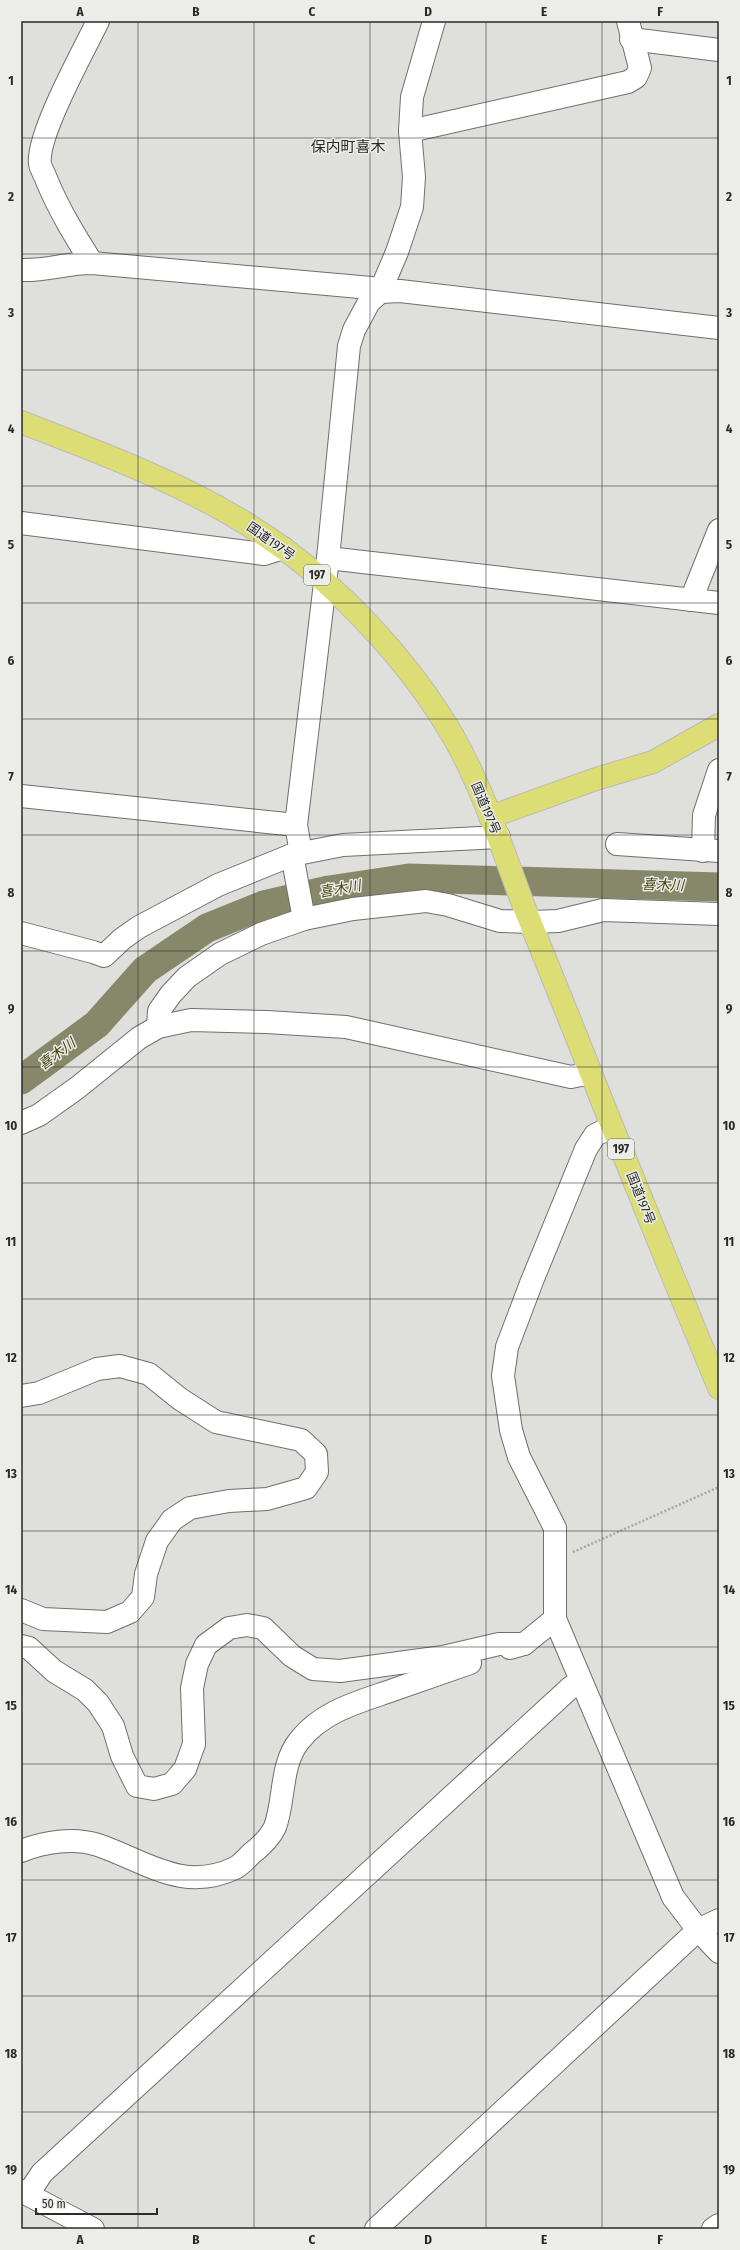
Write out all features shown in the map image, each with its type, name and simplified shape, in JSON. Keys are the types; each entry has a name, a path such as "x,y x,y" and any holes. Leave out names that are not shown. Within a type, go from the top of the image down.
{"highway":[{"name":"国道197号","path":"21,422 122,461 188,490 235,516 283,548 324,581 370,625 405,664 452,735 468,765 501,843 528,916 612,1127 719,1388"},
{"path":"490,817 596,779 653,762 719,725"}],"street":[{"path":"92,263 54,200 40,164 45,134 59,100 98,21"},
{"path":"303,914 295,857 296,825 324,581 328,558 349,346 354,330 369,302 380,292 397,252 412,207 414,177 410,131 412,98 434,21"},
{"path":"410,131 628,82 636,77 640,68 629,30 719,50"},
{"path":"21,270 41,271 65,264 92,263 371,288 380,292 400,291 719,328"},
{"path":"21,523 264,554 283,548"},
{"path":"691,600 719,530"},
{"path":"328,558 719,603"},
{"path":"617,844 711,851 704,815 719,770"},
{"path":"21,796 296,825"},
{"path":"21,933 104,956 138,927 218,885 295,857 343,845 501,843"},
{"path":"158,1027 159,1011 171,994 187,977 220,954 303,914 426,900 500,921 528,916 558,921 603,910 719,914"},
{"path":"21,1124 39,1115 77,1088 139,1038 158,1027 191,1020 267,1022 346,1027 571,1077 591,1073"},
{"path":"612,1127 595,1135 586,1148 529,1288 507,1348 503,1376 511,1430 519,1457 555,1528 555,1619 580,1682 673,1897 698,1930 719,1952"},
{"path":"21,1396 39,1393 97,1369 120,1366 149,1374 180,1400 216,1422 301,1440 316,1454 317,1472 306,1488 267,1500 229,1501 190,1508 172,1520 157,1541 146,1574 143,1597 130,1612 107,1622 43,1618 21,1610"},
{"path":"21,1851 39,1844 71,1841 97,1844 138,1863 184,1878 210,1877 236,1867 265,1842 274,1828 289,1762 298,1741 313,1726 338,1709 524,1644 555,1619"},
{"path":"21,1646 29,1648 54,1671 85,1690 98,1703 114,1726 122,1756 137,1786 154,1789 172,1784 185,1769 194,1744 192,1688 197,1664 206,1645 229,1628 247,1624 263,1628 292,1656 313,1669 340,1671 443,1657 499,1644 524,1644"},
{"path":"81,2226 24,2193 48,2168 570,1688 580,1682"},
{"path":"376,2229 698,1930 719,1920"},
{"path":"713,2229 719,2225"}],"path":[{"path":"556,1559 719,1488"}],"waterway":[{"name":"喜木川","path":"21,1080 97,1024 145,970 207,928 264,905 329,890 409,878 719,887"}],"district":[{"name":"保内町喜木","path":"348,147"}]}
